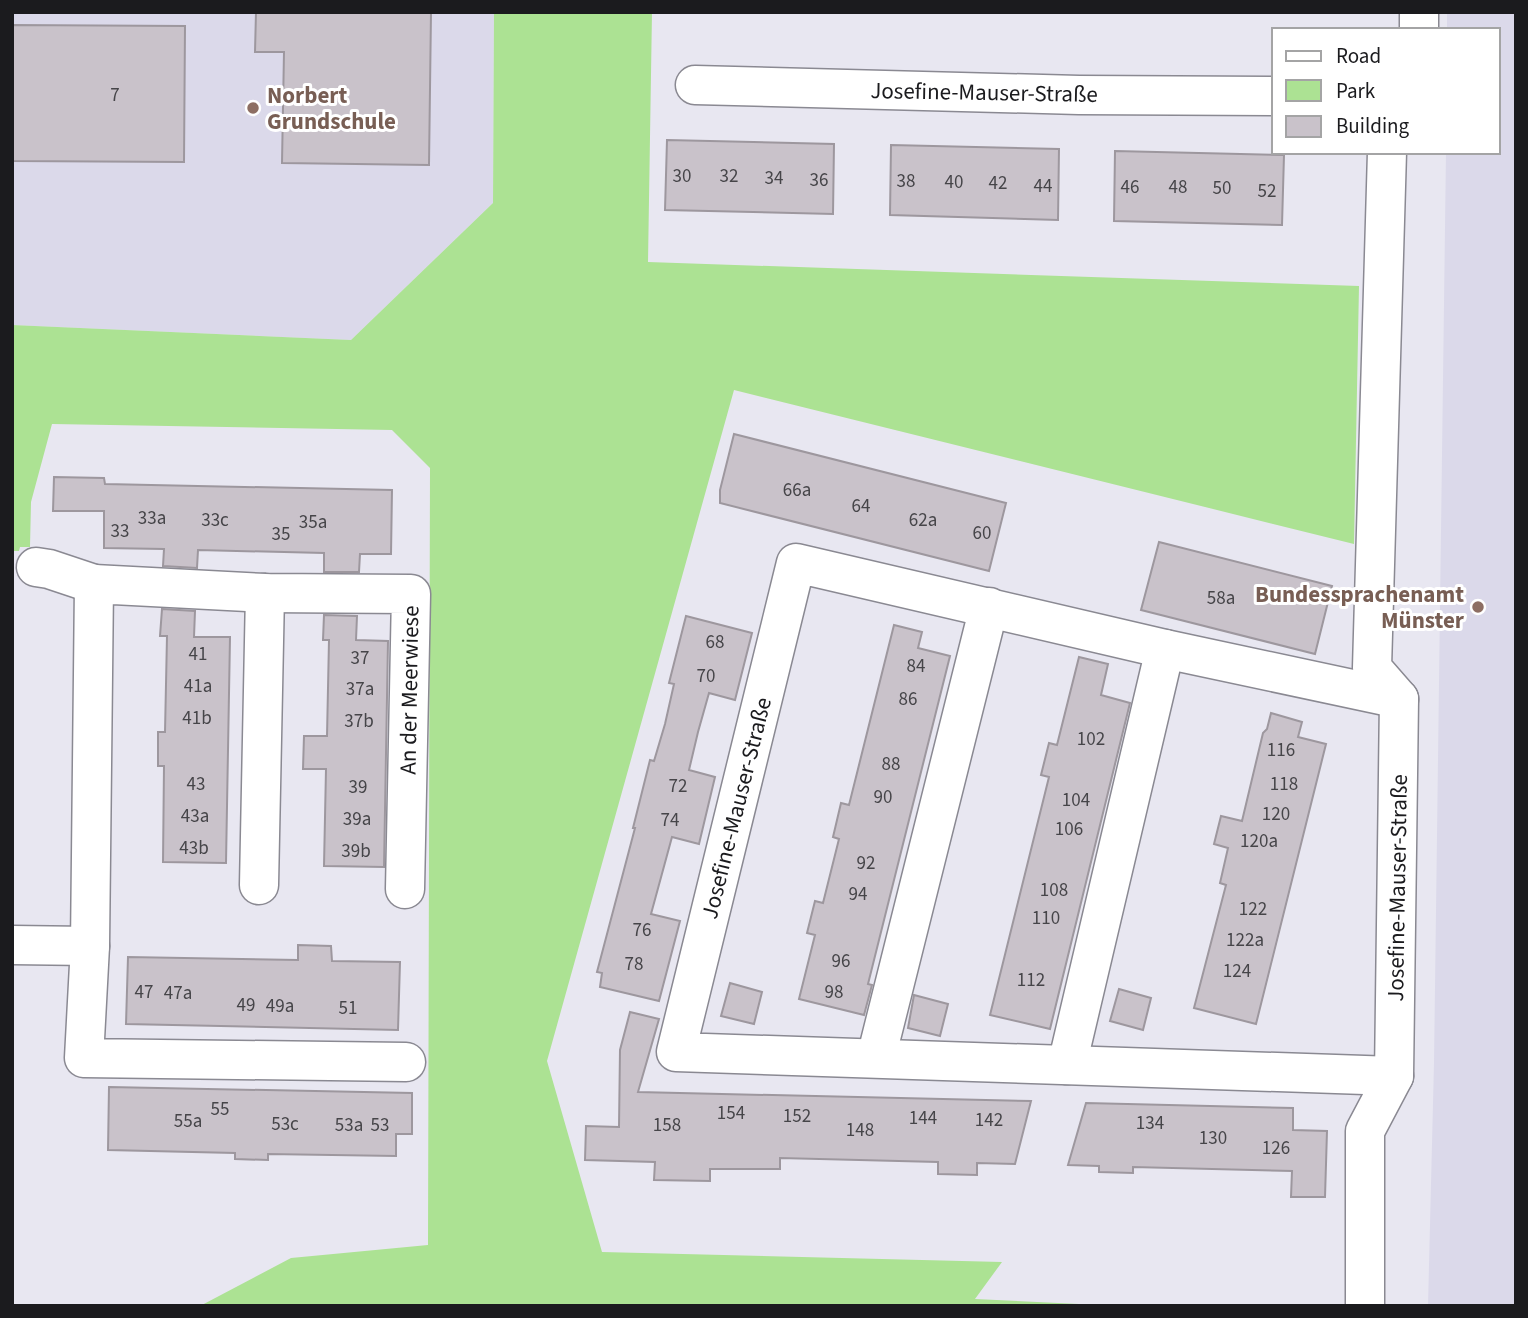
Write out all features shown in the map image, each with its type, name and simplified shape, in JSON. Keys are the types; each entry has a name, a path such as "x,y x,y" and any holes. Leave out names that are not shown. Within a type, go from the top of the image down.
{"street":[{"name":"Josefine-Mauser-Straße","path":"695,85 1079,95 1272,96"},
{"path":"1387,154 1372,668 1399,699"},
{"name":"Josefine-Mauser-Straße","path":"1365,1306 1365,1132 1394,1076 1399,699 1165,649 796,563 676,1052 1394,1076"},
{"name":"An der Meerwiese","path":"36,567 94,584 265,593 411,594 405,890"},
{"path":"94,584 90,946 84,1058 406,1062"},
{"path":"259,885 265,593"},
{"path":"876,1058 989,607"},
{"path":"1067,1065 1165,649"},
{"path":"12,945 90,946"}],"shaded area":[{"name":"Norbert Grundschule","path":"12,12 494,12 493,203 351,340 12,325"},
{"name":"Bundessprachenamt Münster","path":"1447,12 1516,12 1516,1306 1428,1306 1434,1063 1446,154 1500,154 1500,28 1447,28"}],"green space":[{"path":"494,12 652,12 648,262 1359,286 1354,544 734,390 547,1061 602,1252 1002,1262 975,1299 1121,1306 200,1306 291,1258 428,1245 430,468 392,430 52,424 31,502 30,547 20,547 19,551 12,551 12,325 351,340 493,203"}],"building":[{"path":"256,12 431,12 429,165 282,163 284,52 255,52"},
{"path":"12,25 185,26 184,162 12,161"},
{"path":"667,140 834,144 833,214 665,210"},
{"path":"891,145 1059,149 1058,220 890,215"},
{"path":"1115,151 1284,155 1282,225 1114,221"},
{"path":"734,434 1006,503 989,571 720,503 720,490"},
{"path":"54,477 104,478 105,484 392,490 391,554 360,554 359,572 324,572 324,553 198,550 197,568 163,566 164,549 104,548 104,511 53,511"},
{"path":"1159,542 1332,586 1315,654 1141,610"},
{"path":"162,609 195,611 194,637 230,637 226,863 163,862 164,766 158,766 158,732 165,732 167,636 160,636"},
{"path":"324,615 357,616 356,640 388,641 384,867 324,866 326,769 303,769 304,736 327,736 329,640 323,640"},
{"path":"686,616 752,633 735,700 709,693 698,732 689,770 715,777 699,844 672,837 651,914 680,921 659,1001 600,987 602,973 597,972 650,760 654,761 665,724 674,684 669,683"},
{"path":"894,625 922,632 918,648 950,656 868,984 872,985 864,1015 799,999 815,935 807,933 815,901 823,903 839,839 833,837 841,803 849,805"},
{"path":"1079,657 1108,664 1101,695 1130,703 1050,1029 990,1015 1049,777 1041,775 1049,743 1057,745"},
{"path":"1271,713 1302,722 1298,737 1326,744 1256,1024 1194,1008 1226,885 1220,883 1228,848 1214,844 1221,816 1242,821 1263,733 1267,729"},
{"path":"298,945 331,946 332,961 400,962 398,1030 126,1024 128,957 298,960"},
{"path":"730,983 762,992 754,1024 721,1016"},
{"path":"1119,989 1151,998 1143,1030 1110,1021"},
{"path":"914,995 948,1004 940,1036 908,1028"},
{"path":"630,1012 659,1019 638,1092 1031,1101 1015,1164 977,1163 977,1175 938,1174 938,1162 780,1158 780,1169 710,1169 710,1181 654,1180 655,1162 585,1160 586,1126 619,1127 620,1050"},
{"path":"109,1087 412,1093 412,1134 396,1134 396,1156 268,1154 268,1160 235,1159 235,1153 108,1150"},
{"path":"1086,1103 1293,1108 1293,1130 1327,1131 1325,1197 1291,1197 1292,1171 1133,1167 1133,1173 1099,1172 1099,1166 1068,1165"}],"place":[{"name":"Norbert Grundschule","path":"253,108"},
{"name":"Bundessprachenamt Münster","path":"1478,607"}]}
